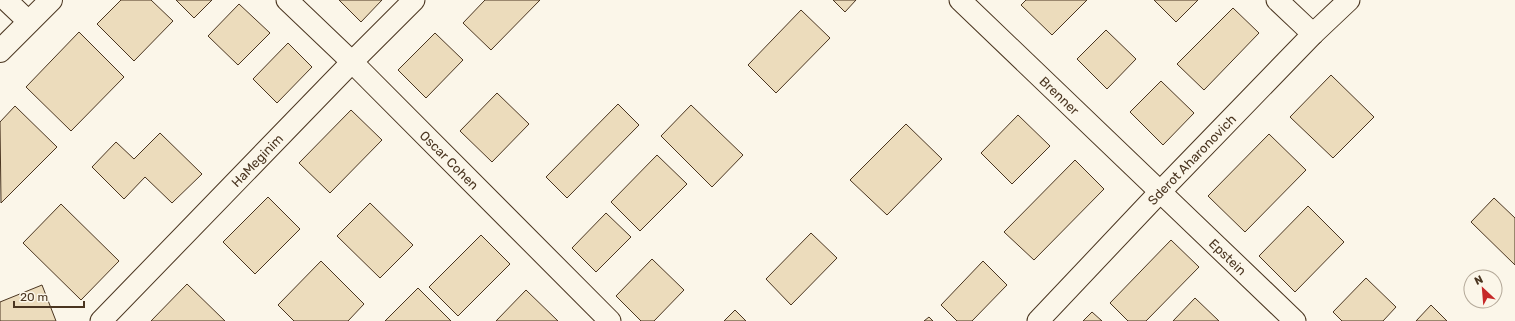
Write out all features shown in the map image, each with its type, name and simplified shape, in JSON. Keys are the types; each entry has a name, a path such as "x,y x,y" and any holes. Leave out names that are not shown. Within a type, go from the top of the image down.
{"street":[{"path":"6,0 29,22"},
{"path":"0,51 51,0"},
{"name":"Oscar Cohen","path":"287,0 352,62 610,321"},
{"name":"HaMeginim","path":"100,321 414,0"},
{"name":"Brenner","path":"960,0 1159,192"},
{"path":"1277,0 1313,34"},
{"name":"Sderot Aharonovich","path":"1038,321 1159,192 1313,34 1349,0"},
{"name":"Epstein","path":"1159,192 1295,321"}],"building":[{"path":"121,0 151,0 173,21 134,61 97,24"},
{"path":"176,0 212,0 194,18"},
{"path":"339,0 382,0 361,22"},
{"path":"485,0 540,0 491,50 463,23"},
{"path":"833,0 856,0 845,12"},
{"path":"1026,0 1087,0 1052,35 1021,5"},
{"path":"1154,0 1198,0 1176,22"},
{"path":"239,4 270,33 238,65 208,36"},
{"path":"1233,8 1259,33 1204,90 1177,64"},
{"path":"801,10 830,38 776,93 748,65"},
{"path":"1106,30 1136,59 1107,89 1077,59"},
{"path":"79,32 124,77 71,131 26,87"},
{"path":"435,33 463,60 426,98 398,70"},
{"path":"288,43 312,67 277,103 253,79"},
{"path":"1331,75 1374,117 1333,158 1290,117"},
{"path":"1161,81 1194,113 1163,145 1130,112"},
{"path":"497,93 529,124 492,162 460,131"},
{"path":"618,104 639,125 567,198 546,177"},
{"path":"691,105 743,155 712,187 661,136"},
{"path":"15,106 57,147 1,203 0,122"},
{"path":"351,110 382,140 330,193 299,163"},
{"path":"1018,115 1050,146 1012,184 981,153"},
{"path":"906,124 942,159 887,215 850,180"},
{"path":"160,133 202,174 172,203 145,177 124,199 92,167 116,142 134,159"},
{"path":"1269,134 1306,170 1245,232 1208,196"},
{"path":"657,155 687,184 640,231 611,202"},
{"path":"1075,160 1104,189 1034,260 1004,232"},
{"path":"268,197 300,229 255,274 223,242"},
{"path":"1494,198 1515,218 1515,265 1471,222"},
{"path":"370,203 413,245 380,278 337,236"},
{"path":"61,204 119,261 81,300 23,243"},
{"path":"1308,206 1344,242 1295,292 1259,256"},
{"path":"606,213 631,237 596,272 572,248"},
{"path":"811,233 837,258 791,305 766,279"},
{"path":"481,235 510,264 458,316 429,287"},
{"path":"1171,240 1199,267 1146,321 1128,321 1110,303"},
{"path":"652,259 684,290 654,321 641,321 616,296"},
{"path":"321,261 364,304 348,321 294,321 278,305"},
{"path":"983,261 1007,285 972,321 957,321 941,305"},
{"path":"1366,278 1396,307 1383,321 1342,321 1333,312"},
{"path":"187,284 225,321 151,321"},
{"path":"42,285 56,321 0,321 0,302"},
{"path":"418,288 451,321 385,321"},
{"path":"526,290 558,321 496,321"},
{"path":"1195,298 1219,321 1173,321"},
{"path":"1431,305 1447,321 1416,321"},
{"path":"735,310 746,321 724,321"},
{"path":"1092,312 1102,321 1083,321"},
{"path":"929,317 933,321 924,321"}]}
